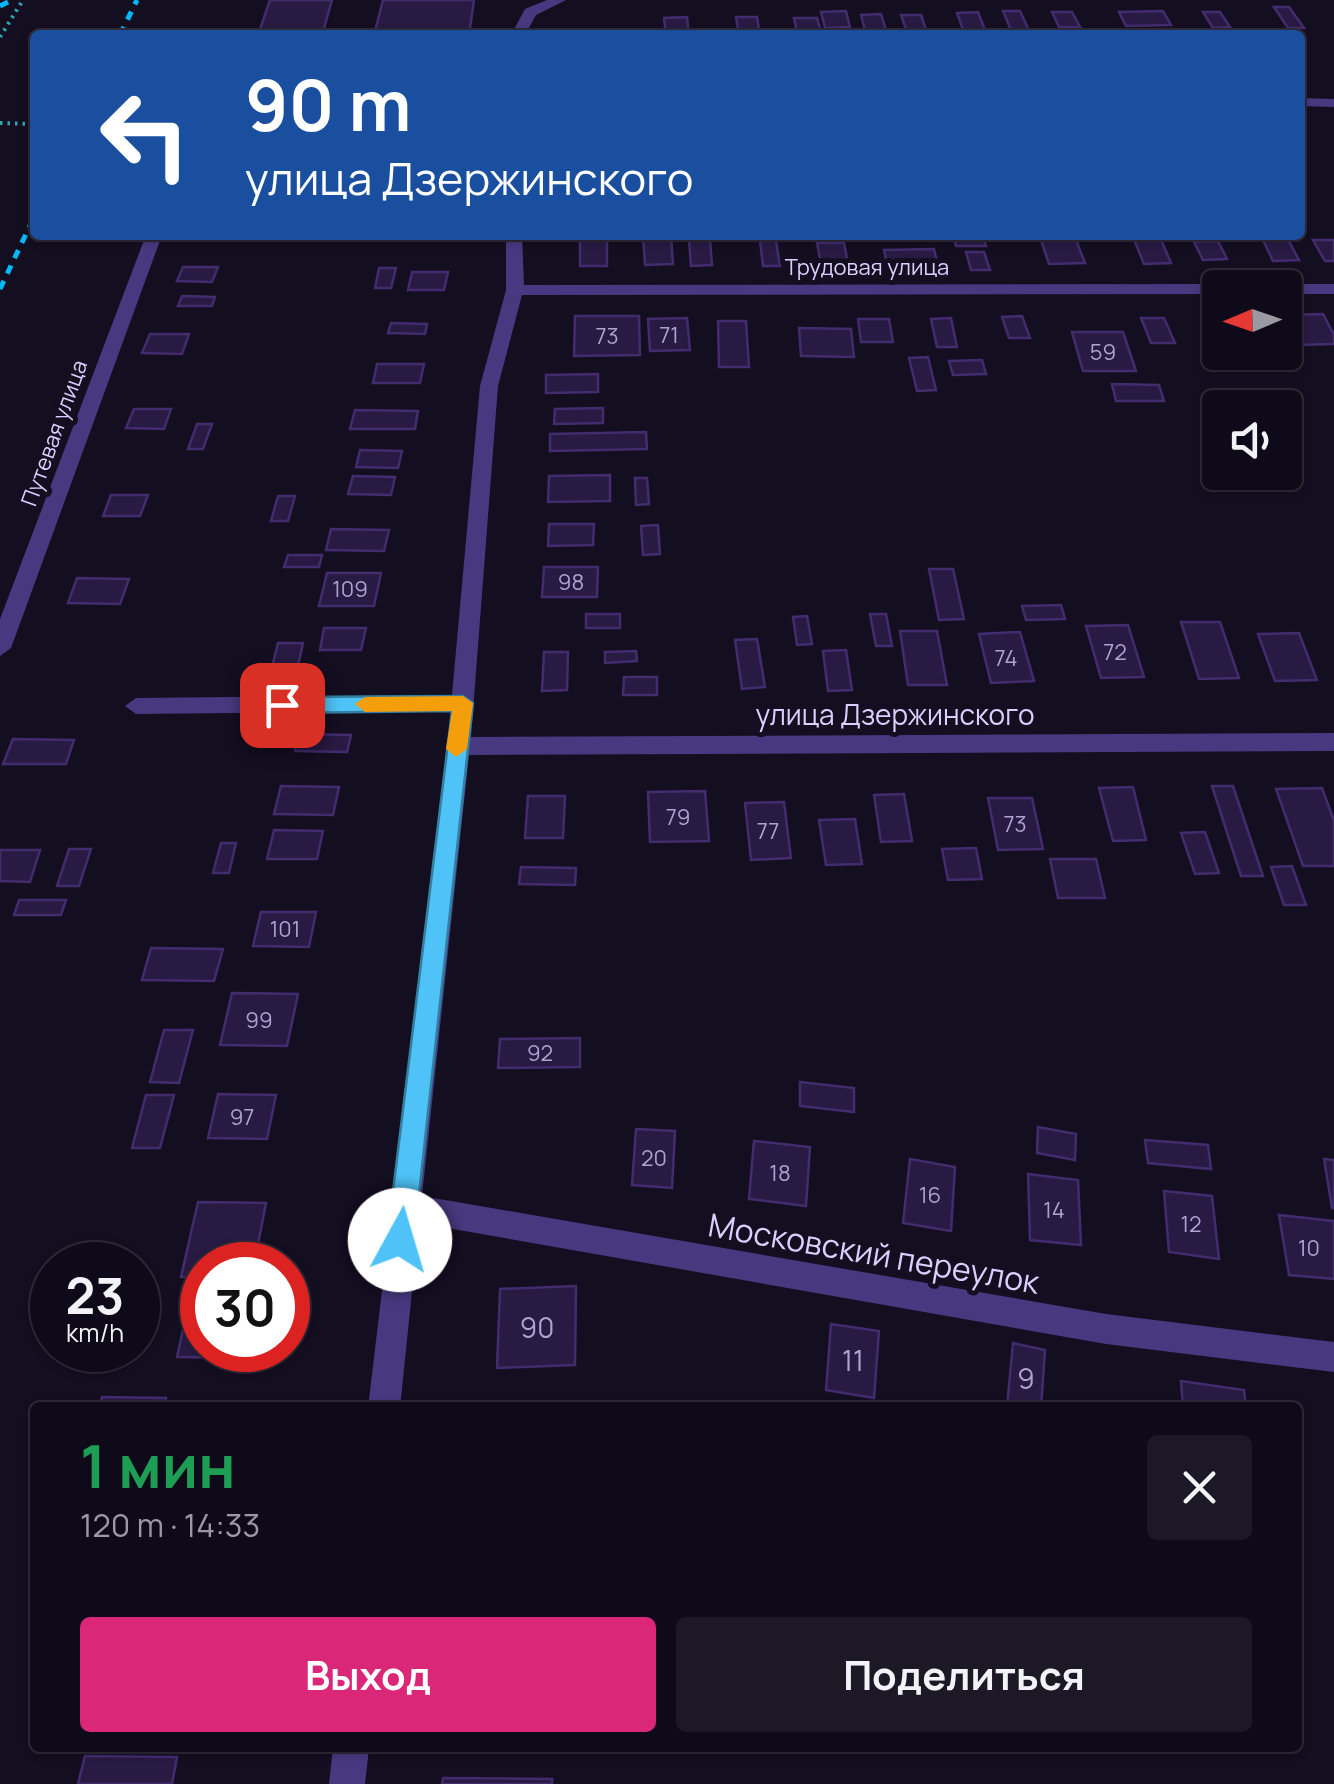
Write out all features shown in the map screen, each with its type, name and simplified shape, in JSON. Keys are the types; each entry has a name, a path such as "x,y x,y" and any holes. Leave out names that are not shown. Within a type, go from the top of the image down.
{"street":[{"path":"521,30 530,12 558,0"},
{"path":"1305,102 1334,103"},
{"name":"Путевая улица","path":"0,648 152,240"},
{"path":"385,1402 463,703 488,386 515,290 514,240"},
{"name":"Трудовая улица","path":"515,290 1202,289"},
{"path":"1302,289 1334,289"},
{"path":"136,706 463,703"},
{"name":"улица Дзержинского","path":"456,746 1334,742"},
{"name":"Московский переулок","path":"404,1207 1106,1330 1334,1357"},
{"path":"347,1784 351,1752"}],"path":[{"path":"0,37 24,0"},
{"path":"0,124 30,124"}],"building":[{"path":"270,0 332,0 323,30 260,30"},
{"path":"383,0 474,0 470,30 375,30"},
{"path":"1274,7 1289,7 1304,28 1288,28"},
{"path":"846,11 850,27 825,28 821,12"},
{"path":"1003,11 1020,11 1029,30 1011,30"},
{"path":"1163,11 1171,25 1126,26 1119,12"},
{"path":"978,12 985,30 963,30 957,13"},
{"path":"1052,12 1072,12 1080,27 1059,27"},
{"path":"1203,12 1220,12 1230,27 1213,28"},
{"path":"881,14 886,30 865,30 861,15"},
{"path":"901,15 921,15 926,30 906,30"},
{"path":"687,17 688,30 665,30 664,18"},
{"path":"736,17 757,17 759,30 738,30"},
{"path":"794,18 817,18 820,30 797,30"},
{"path":"607,240 607,266 580,266 580,241"},
{"path":"643,240 671,240 673,264 645,265"},
{"path":"689,240 710,240 712,265 691,266"},
{"path":"954,240 984,240 986,246 956,246"},
{"path":"1041,240 1076,240 1085,263 1049,264"},
{"path":"1134,240 1161,240 1171,263 1144,264"},
{"path":"1263,240 1288,240 1299,260 1273,261"},
{"path":"1313,240 1334,240 1334,261 1325,261"},
{"path":"760,241 776,241 780,266 763,266"},
{"path":"1218,241 1227,259 1203,260 1194,242"},
{"path":"817,243 844,243 849,269 822,269"},
{"path":"934,249 938,266 888,267 884,250"},
{"path":"966,252 984,252 990,270 971,270"},
{"path":"183,267 218,267 212,282 177,281"},
{"path":"379,268 396,268 391,288 375,288"},
{"path":"412,272 448,272 444,290 408,290"},
{"path":"182,296 215,297 212,306 178,306"},
{"path":"1323,314 1334,335 1334,344 1302,345 1302,315"},
{"path":"575,316 639,316 640,355 574,356"},
{"path":"1022,316 1030,338 1009,338 1002,317"},
{"path":"687,318 690,350 650,351 648,319"},
{"path":"951,318 957,347 937,347 931,319"},
{"path":"1141,318 1164,318 1175,343 1151,343"},
{"path":"858,319 889,319 893,342 861,342"},
{"path":"718,321 746,321 749,367 719,367"},
{"path":"391,323 427,324 425,334 388,333"},
{"path":"799,328 851,329 854,357 801,356"},
{"path":"1072,332 1123,332 1136,371 1083,371"},
{"path":"150,334 189,334 182,354 142,353"},
{"path":"928,357 936,390 917,391 909,358"},
{"path":"982,360 986,374 953,375 949,361"},
{"path":"377,364 424,364 420,383 373,383"},
{"path":"598,374 598,392 546,393 546,375"},
{"path":"1112,384 1159,385 1164,401 1116,401"},
{"path":"603,408 603,423 554,424 555,409"},
{"path":"134,409 171,409 164,429 126,428"},
{"path":"355,410 418,411 415,429 350,429"},
{"path":"197,424 212,424 203,449 188,449"},
{"path":"646,432 647,449 550,451 550,434"},
{"path":"360,450 402,451 398,468 356,467"},
{"path":"610,475 610,501 548,502 549,476"},
{"path":"353,476 395,477 391,495 348,494"},
{"path":"635,478 647,478 649,504 636,505"},
{"path":"111,495 148,495 140,516 103,516"},
{"path":"278,496 295,496 288,521 271,521"},
{"path":"549,524 594,524 593,545 548,546"},
{"path":"658,525 660,554 643,555 641,526"},
{"path":"331,529 389,530 384,551 326,550"},
{"path":"288,555 322,555 319,567 284,567"},
{"path":"544,567 598,567 597,597 542,597"},
{"path":"929,569 953,569 964,619 939,620"},
{"path":"327,573 381,573 374,606 319,606"},
{"path":"77,578 129,579 120,604 68,603"},
{"path":"1061,605 1065,619 1026,620 1022,606"},
{"path":"586,614 620,614 620,628 586,628"},
{"path":"870,614 886,614 892,646 876,646"},
{"path":"807,616 812,644 797,645 793,617"},
{"path":"1181,622 1220,622 1239,678 1199,679"},
{"path":"1128,625 1144,677 1101,678 1086,626"},
{"path":"324,628 366,628 361,650 320,650"},
{"path":"900,631 937,631 947,685 908,685"},
{"path":"1020,632 1034,681 991,683 979,634"},
{"path":"1299,633 1317,680 1275,681 1258,634"},
{"path":"757,639 765,687 742,689 735,640"},
{"path":"278,643 303,643 295,680 269,679"},
{"path":"846,650 852,690 828,691 823,651"},
{"path":"636,651 637,661 605,663 605,652"},
{"path":"544,652 568,652 567,690 542,691"},
{"path":"624,677 657,677 657,695 623,695"},
{"path":"299,734 351,735 347,752 295,751"},
{"path":"13,739 74,740 66,764 3,764"},
{"path":"281,786 339,787 333,815 274,814"},
{"path":"1212,786 1233,786 1263,876 1241,876"},
{"path":"1133,787 1146,840 1113,841 1099,788"},
{"path":"1322,788 1334,821 1334,866 1303,866 1276,789"},
{"path":"705,791 709,841 650,842 648,792"},
{"path":"904,794 912,841 881,842 874,795"},
{"path":"528,796 565,796 563,838 525,838"},
{"path":"988,798 1032,798 1043,849 998,850"},
{"path":"784,802 791,858 751,860 745,803"},
{"path":"855,819 862,864 826,865 819,820"},
{"path":"274,830 323,831 317,859 267,859"},
{"path":"1205,832 1219,873 1195,874 1181,833"},
{"path":"221,843 236,843 229,873 213,873"},
{"path":"976,848 982,879 948,880 942,849"},
{"path":"69,849 91,849 79,886 57,886"},
{"path":"0,850 40,850 30,882 0,881"},
{"path":"1050,859 1096,859 1105,898 1058,898"},
{"path":"1292,866 1306,905 1284,905 1271,867"},
{"path":"521,867 576,868 575,885 519,884"},
{"path":"19,900 66,900 61,915 14,915"},
{"path":"261,912 316,912 309,947 253,946"},
{"path":"151,948 223,949 214,981 142,980"},
{"path":"232,993 298,994 287,1046 220,1045"},
{"path":"164,1030 193,1030 179,1083 150,1082"},
{"path":"580,1038 580,1067 498,1068 500,1039"},
{"path":"800,1082 854,1088 854,1112 800,1106"},
{"path":"218,1094 276,1095 267,1139 208,1138"},
{"path":"146,1095 174,1095 160,1148 132,1148"},
{"path":"1038,1127 1076,1134 1075,1160 1037,1153"},
{"path":"636,1129 675,1131 672,1188 632,1185"},
{"path":"1145,1140 1208,1145 1211,1169 1148,1163"},
{"path":"754,1141 810,1147 806,1206 749,1199"},
{"path":"910,1159 955,1167 951,1231 903,1223"},
{"path":"1324,1159 1334,1160 1334,1208 1332,1208"},
{"path":"1028,1174 1078,1180 1081,1245 1030,1240"},
{"path":"1164,1191 1212,1196 1219,1259 1169,1252"},
{"path":"198,1202 266,1203 258,1242 189,1242"},
{"path":"1279,1215 1334,1221 1334,1279 1289,1275"},
{"path":"576,1286 575,1365 497,1368 500,1289"},
{"path":"831,1324 879,1331 874,1398 826,1390"},
{"path":"1013,1343 1045,1350 1041,1402 1007,1402"},
{"path":"1181,1381 1244,1390 1245,1402 1183,1402"},
{"path":"102,1397 166,1398 165,1402 101,1402"},
{"path":"85,1756 177,1757 172,1784 78,1784"},
{"path":"443,1778 552,1779 552,1784 442,1784"}],"railway":[{"path":"0,6 12,0"},
{"path":"122,30 137,0"},
{"path":"0,289 30,226"}],"slow traffic":[{"path":"365,704 463,703 456,749"}],"route":[{"path":"282,705 463,703 400,1240"}]}
